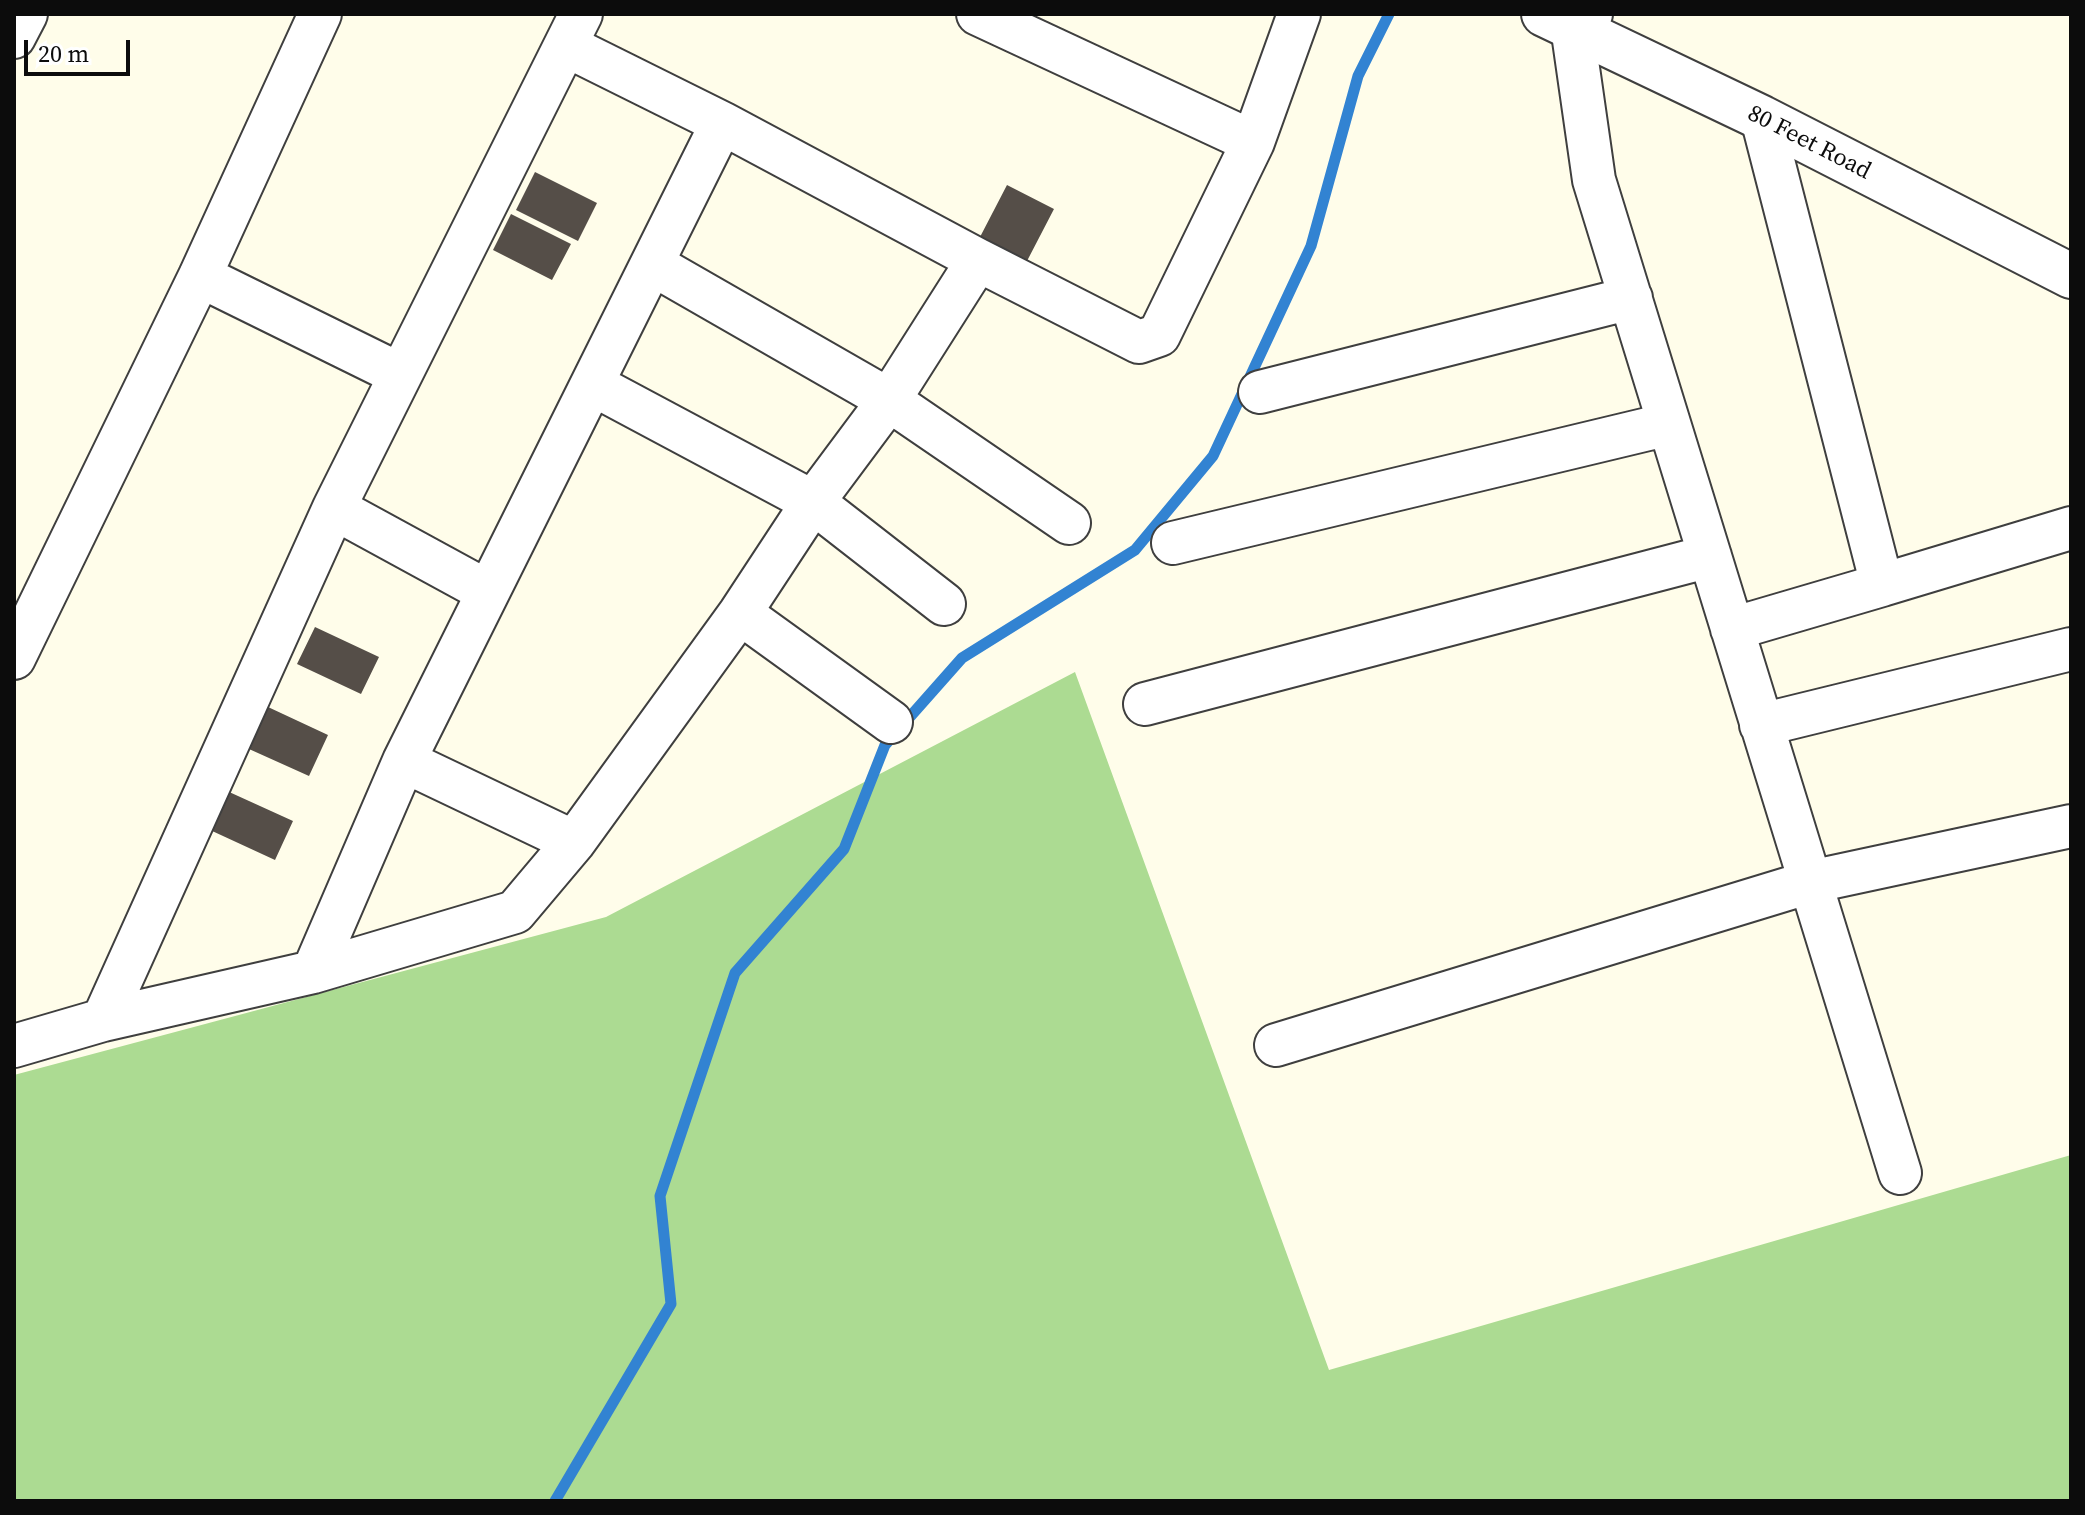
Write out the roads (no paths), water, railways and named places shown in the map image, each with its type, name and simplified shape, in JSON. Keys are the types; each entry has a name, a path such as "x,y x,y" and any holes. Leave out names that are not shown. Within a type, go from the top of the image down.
{"street":[{"path":"14,37 26,14"},
{"path":"14,658 200,276 320,14"},
{"path":"978,14 1253,142"},
{"path":"103,1020 334,508 574,30 722,123 1139,342 1159,335 1253,142 1299,14"},
{"path":"1569,18 1594,180 1900,1173"},
{"name":"80 Feet Road","path":"1569,18 2071,276"},
{"path":"1762,118 1882,585"},
{"path":"313,972 404,761 722,123"},
{"path":"14,1046 103,1020 313,972 515,912 574,842 740,613 813,502 889,400 978,260"},
{"path":"652,264 889,400 1069,523"},
{"path":"200,276 399,374"},
{"path":"1260,392 1631,298"},
{"path":"592,384 813,502 944,604"},
{"path":"1173,543 1669,424"},
{"path":"334,508 488,592"},
{"path":"1732,629 2071,528"},
{"path":"1145,704 1710,556"},
{"path":"740,613 891,722"},
{"path":"1761,725 2071,649"},
{"path":"404,761 574,842"},
{"path":"1276,1045 1810,882 2071,826"}],"waterway":[{"path":"555,1501 671,1304 660,1196 735,973 844,849 885,745 962,658 1135,550 1213,456 1311,246 1358,76 1389,14"}]}
